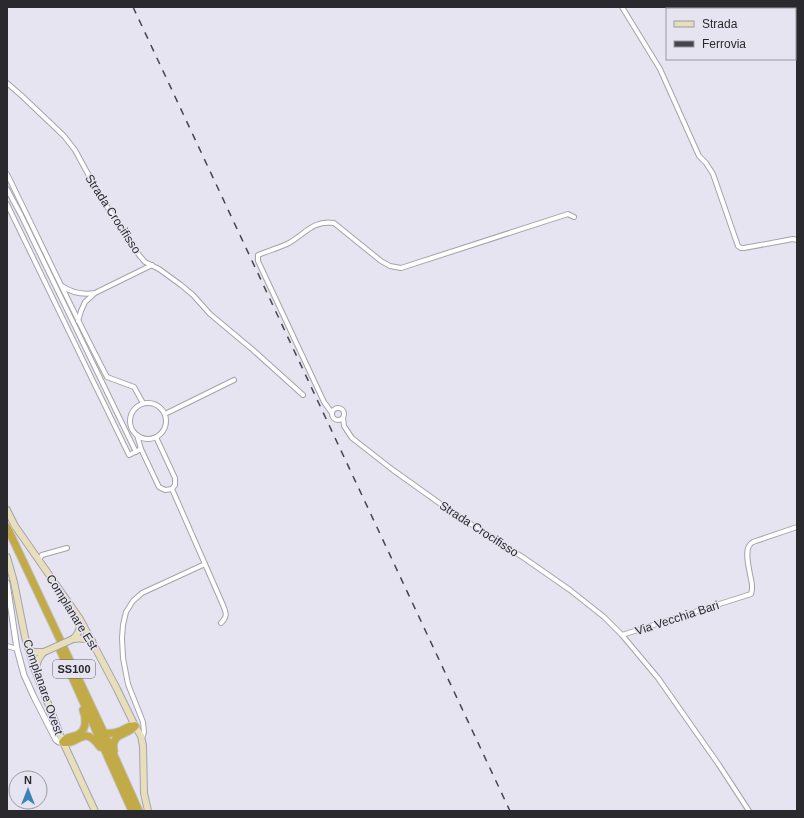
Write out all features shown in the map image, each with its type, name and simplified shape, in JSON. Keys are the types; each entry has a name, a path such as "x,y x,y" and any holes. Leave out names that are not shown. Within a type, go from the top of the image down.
{"highway":[{"name":"SS100","path":"7,527 139,811"},
{"name":"SS100","path":"7,538 132,811"},
{"name":"SS100","path":"62,656 69,679 85,718 82,731 79,734 66,738 63,742"},
{"path":"104,733 118,732 128,726 135,726"},
{"name":"SS100","path":"117,761 114,746 115,740 120,735 133,730 135,726"},
{"name":"SS100","path":"63,742 67,743 82,736 88,736 96,741 108,759"}],"main road":[{"name":"Complanare Est","path":"7,510 15,526 80,619 141,736 143,746 144,793 148,811"},
{"name":"Complanare Ovest","path":"7,557 14,582 25,637 35,670 63,742 95,811"},
{"path":"73,639 79,632 80,619"},
{"path":"29,650 34,652 44,652 73,639 85,638 92,640"},
{"path":"35,670 36,663 44,652"}],"street":[{"path":"622,7 660,69 699,156 706,163 713,174 738,246 744,248 792,239 797,240"},
{"name":"Strada Crocifisso","path":"7,83 64,136 75,150 100,196 145,262 159,269 193,295 210,314 303,395"},
{"path":"7,174 106,377 134,387 143,404"},
{"path":"7,189 136,452"},
{"path":"7,204 129,455 141,449"},
{"path":"349,434 337,420 332,417 332,413 324,402 258,261 258,255 288,243 316,225 326,222 334,223 381,261 390,266 402,268 568,214 574,217"},
{"path":"78,321 85,302 95,293 152,265"},
{"path":"62,285 68,290 76,293 95,293"},
{"path":"165,414 234,380"},
{"path":"324,402 331,406 338,407 345,412 344,417 337,420"},
{"path":"148,403 154,404 158,406 165,414 166,425 164,430 156,437 146,439 137,435 133,431 130,420 131,415 138,406 148,403"},
{"path":"332,413 334,409 338,407"},
{"name":"Strada Crocifisso","path":"343,418 344,426 352,438 393,470 449,510 524,558 570,590 604,617 622,636"},
{"path":"137,435 141,449 159,487 165,490 172,490"},
{"path":"156,437 175,478 175,485 172,490"},
{"path":"172,490 223,605 226,614 222,623"},
{"name":"Via Vecchia Bari","path":"749,811 719,765 658,678 622,636 751,594 752,585 747,556 748,547 754,542 797,527"},
{"path":"40,563 40,558 42,555 67,548"},
{"path":"142,740 144,732 143,722 128,684 123,658 122,625 126,612 133,601 142,593 205,564"},
{"path":"7,583 17,649 24,675 56,740 63,742"},
{"path":"7,646 17,649"}],"railway":[{"path":"133,7 510,811"}]}
